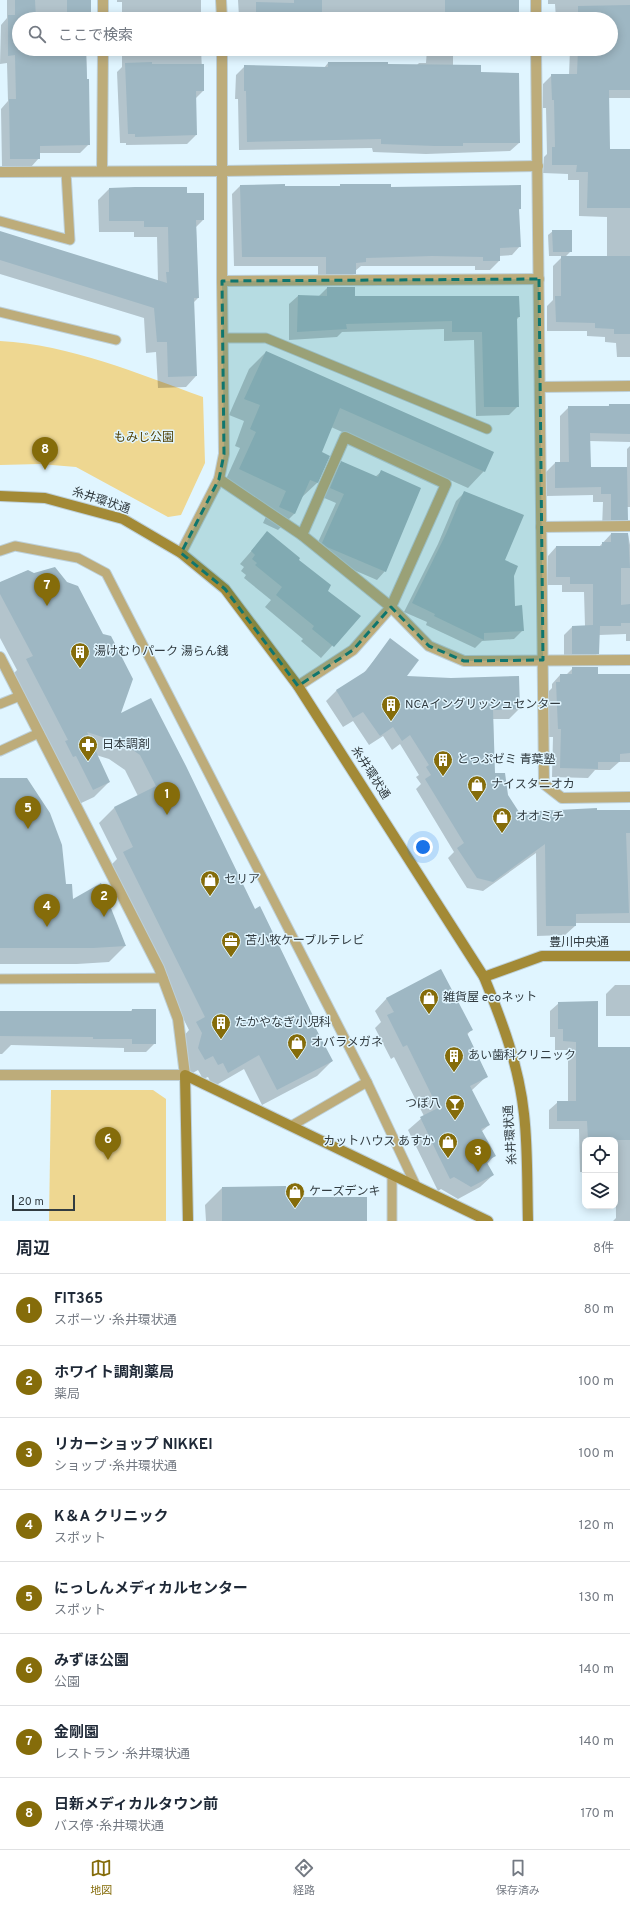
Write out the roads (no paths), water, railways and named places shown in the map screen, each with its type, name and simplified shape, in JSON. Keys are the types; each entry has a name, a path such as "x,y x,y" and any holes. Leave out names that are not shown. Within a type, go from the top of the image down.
{"street":[{"path":"103,0 103,12"},
{"path":"221,0 222,12"},
{"path":"536,0 536,12"},
{"path":"102,171 103,56"},
{"path":"181,553 219,479 224,454 222,56"},
{"path":"536,56 544,784 562,798 630,797"},
{"path":"0,172 222,171 538,166"},
{"path":"222,281 539,279"},
{"path":"540,387 630,386"},
{"path":"298,686 353,650 391,607 446,484 345,437 302,535"},
{"path":"219,479 302,535 391,607 429,646 464,661 630,660"},
{"name":"糸井環状通","path":"0,496 45,498 123,520 181,553 225,590 298,686 484,977 504,1027 515,1066 524,1114 528,1221"},
{"path":"541,527 630,526"},
{"path":"0,657 163,978 178,1019 185,1075 188,1221"},
{"name":"豊川中央通","path":"484,977 542,956 630,956"},
{"path":"0,1075 185,1075 488,1221"}],"lane":[{"path":"0,221 70,240 66,172"},
{"path":"0,312 116,340"},
{"path":"223,338 266,338 487,429"},
{"path":"0,551 15,546 78,558 106,573 367,1082 416,1186"},
{"path":"0,704 20,696"},
{"path":"0,752 39,733"},
{"path":"0,979 163,978"},
{"path":"291,1126 367,1082"},
{"path":"392,1175 392,1221"}],"place":[{"name":"日新メディカルタウン前","path":"45,470"},
{"name":"金剛園","path":"47,606"},
{"name":"湯けむりパーク 湯らん銭","path":"80,669"},
{"name":"NCAイングリッシュセンター","path":"391,722"},
{"name":"日本調剤","path":"88,762"},
{"name":"とっぷゼミ 青葉塾","path":"443,777"},
{"name":"ナイスタニオカ","path":"477,802"},
{"name":"FIT365","path":"167,815"},
{"name":"にっしんメディカルセンター","path":"28,829"},
{"name":"オオミチ","path":"502,834"},
{"name":"セリア","path":"210,897"},
{"name":"ホワイト調剤薬局","path":"104,917"},
{"name":"K＆A クリニック","path":"47,927"},
{"name":"苫小牧ケーブルテレビ","path":"231,958"},
{"name":"雑貨屋 ecoネット","path":"429,1015"},
{"name":"たかやなぎ小児科","path":"221,1040"},
{"name":"オバラメガネ","path":"297,1060"},
{"name":"あい歯科クリニック","path":"454,1073"},
{"name":"つぼ八","path":"455,1121"},
{"name":"カットハウス あすか","path":"448,1159"},
{"name":"みずほ公園","path":"108,1160"},
{"name":"リカーショップ NIKKEI","path":"478,1172"},
{"name":"ケーズデンキ","path":"295,1209"}],"park label":[{"name":"もみじ公園","path":"144,438"}]}
